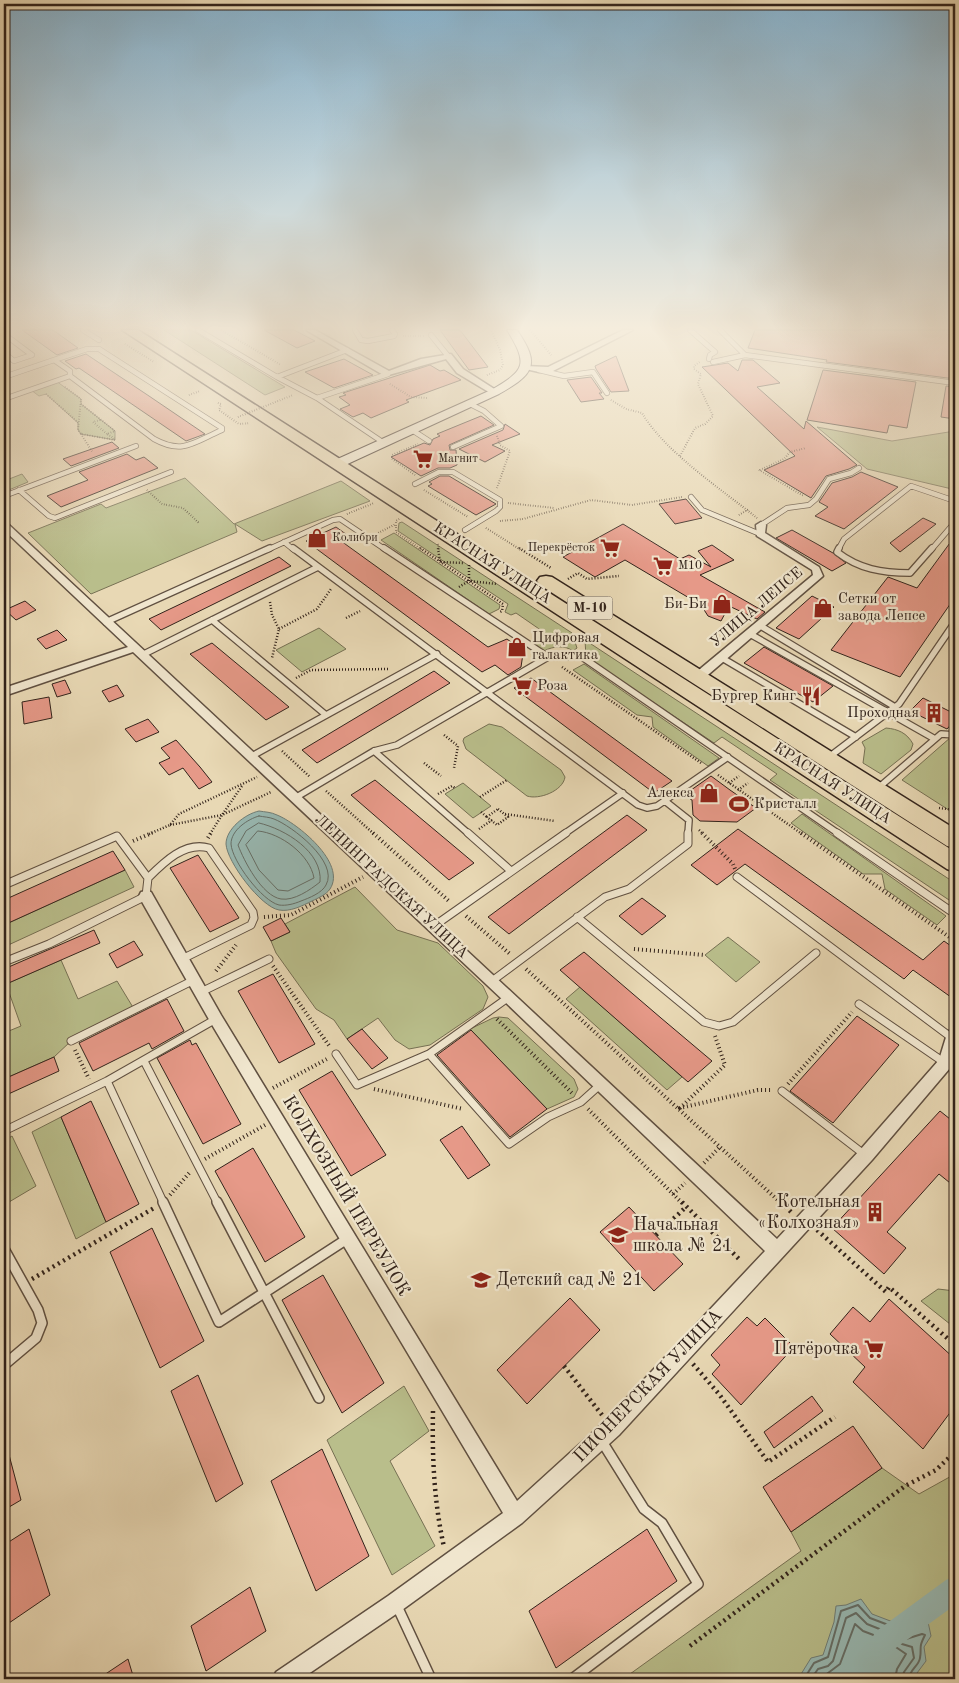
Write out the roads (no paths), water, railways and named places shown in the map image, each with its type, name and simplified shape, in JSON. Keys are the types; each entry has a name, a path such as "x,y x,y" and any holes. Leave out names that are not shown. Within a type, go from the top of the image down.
{"highway":[{"name":"КРАСНАЯ УЛИЦА","path":"259,409 345,461 472,527 698,677 955,863"},
{"name":"КРАСНАЯ УЛИЦА","path":"267,409 345,461 820,765 876,790 955,840"}],"main road":[{"path":"345,461 460,409"}],"street":[{"name":"ЛЕНИНГРАДСКАЯ УЛИЦА","path":"4,525 434,926 776,1250"},
{"name":"УЛИЦА ЛЕПСЕ","path":"698,677 819,573 760,530"},
{"path":"4,692 138,652"},
{"name":"КОЛХОЗНЫЙ ПЕРЕУЛОК","path":"146,896 216,1019 515,1516"},
{"name":"ПИОНЕРСКАЯ УЛИЦА","path":"283,1679 395,1603 515,1516 606,1434 866,1155 945,1063 954,1036"}],"lane":[{"path":"113,409 154,439 167,446 182,447 222,430 222,428 192,409"},
{"path":"332,409 384,444"},
{"path":"453,447 501,426 479,409"},
{"path":"412,430 428,440"},
{"path":"4,496 136,446"},
{"path":"690,497 702,510 760,530 786,508 809,505 816,499 829,479 859,468"},
{"path":"19,490 49,516 55,518 171,472"},
{"path":"414,484 439,472 453,472 500,500 500,507 472,527"},
{"path":"955,501 911,486 844,539 837,552 866,570 885,574 910,574 955,522"},
{"path":"106,622 333,520 343,520 548,658"},
{"path":"284,542 643,807 653,808 665,801 728,757"},
{"path":"138,652 212,620 318,567"},
{"path":"212,620 326,716"},
{"path":"820,765 895,707 955,622"},
{"path":"759,625 895,707"},
{"path":"750,634 935,739"},
{"path":"252,756 436,654"},
{"path":"295,798 374,751 397,745 548,658 582,657 955,914"},
{"path":"722,658 856,737"},
{"path":"876,790 943,733 955,735"},
{"path":"374,751 511,871"},
{"path":"434,926 623,793"},
{"path":"492,981 517,960 577,917 605,898 629,889 688,844 689,820 665,801"},
{"path":"4,885 117,836 148,878"},
{"path":"4,962 49,944 146,896 148,878 163,863 184,850 197,845 204,845 209,848 253,912 252,922 182,959"},
{"path":"736,877 954,1036"},
{"path":"577,917 711,1026 726,1026 733,1022 816,953"},
{"path":"71,1041 197,986 268,960"},
{"path":"336,1054 357,1085 429,1054 509,997"},
{"path":"859,1004 945,1063"},
{"path":"4,1130 107,1082 216,1019"},
{"path":"429,1054 509,1144 548,1117 581,1102 601,1084"},
{"path":"144,1060 319,1398"},
{"path":"107,1082 219,1322 348,1239"},
{"path":"782,1091 866,1155"},
{"path":"4,1249 38,1310 42,1323 36,1338 4,1365"},
{"path":"572,1679 698,1584 662,1523 644,1509 606,1434"},
{"path":"395,1603 431,1679"}],"water":[{"path":"259,811 272,813 286,819 307,835 326,856 332,868 333,879 330,889 326,893 296,908 279,910 263,901 246,883 228,852 227,838 237,823 248,815"},
{"path":"861,1599 872,1614 893,1622 909,1635 919,1629 919,1620 927,1617 931,1636 924,1647 926,1661 914,1677 909,1679 798,1679 811,1658 823,1655 834,1622 836,1606 846,1605"},
{"path":"776,1676 798,1679 772,1679"}],"waterway":[{"path":"884,1641 955,1589"}],"place":[{"name":"Магнит","path":"423,459"},
{"name":"Колибри","path":"317,538"},
{"name":"Перекрёсток","path":"610,548"},
{"name":"М10","path":"663,566"},
{"name":"Би-Би","path":"722,604"},
{"name":"Сетки от завода Лепсе","path":"823,608"},
{"name":"Цифровая галактика","path":"517,647"},
{"name":"Роза","path":"522,686"},
{"name":"Бургер Кинг","path":"811,696"},
{"name":"Проходная","path":"934,713"},
{"name":"Алекса","path":"709,793"},
{"name":"Кристалл","path":"739,804"},
{"name":"Котельная «Колхозная»","path":"875,1212"},
{"name":"Начальная школа № 21","path":"618,1235"},
{"name":"Детский сад № 21","path":"481,1280"},
{"name":"Пятёрочка","path":"874,1349"}]}
